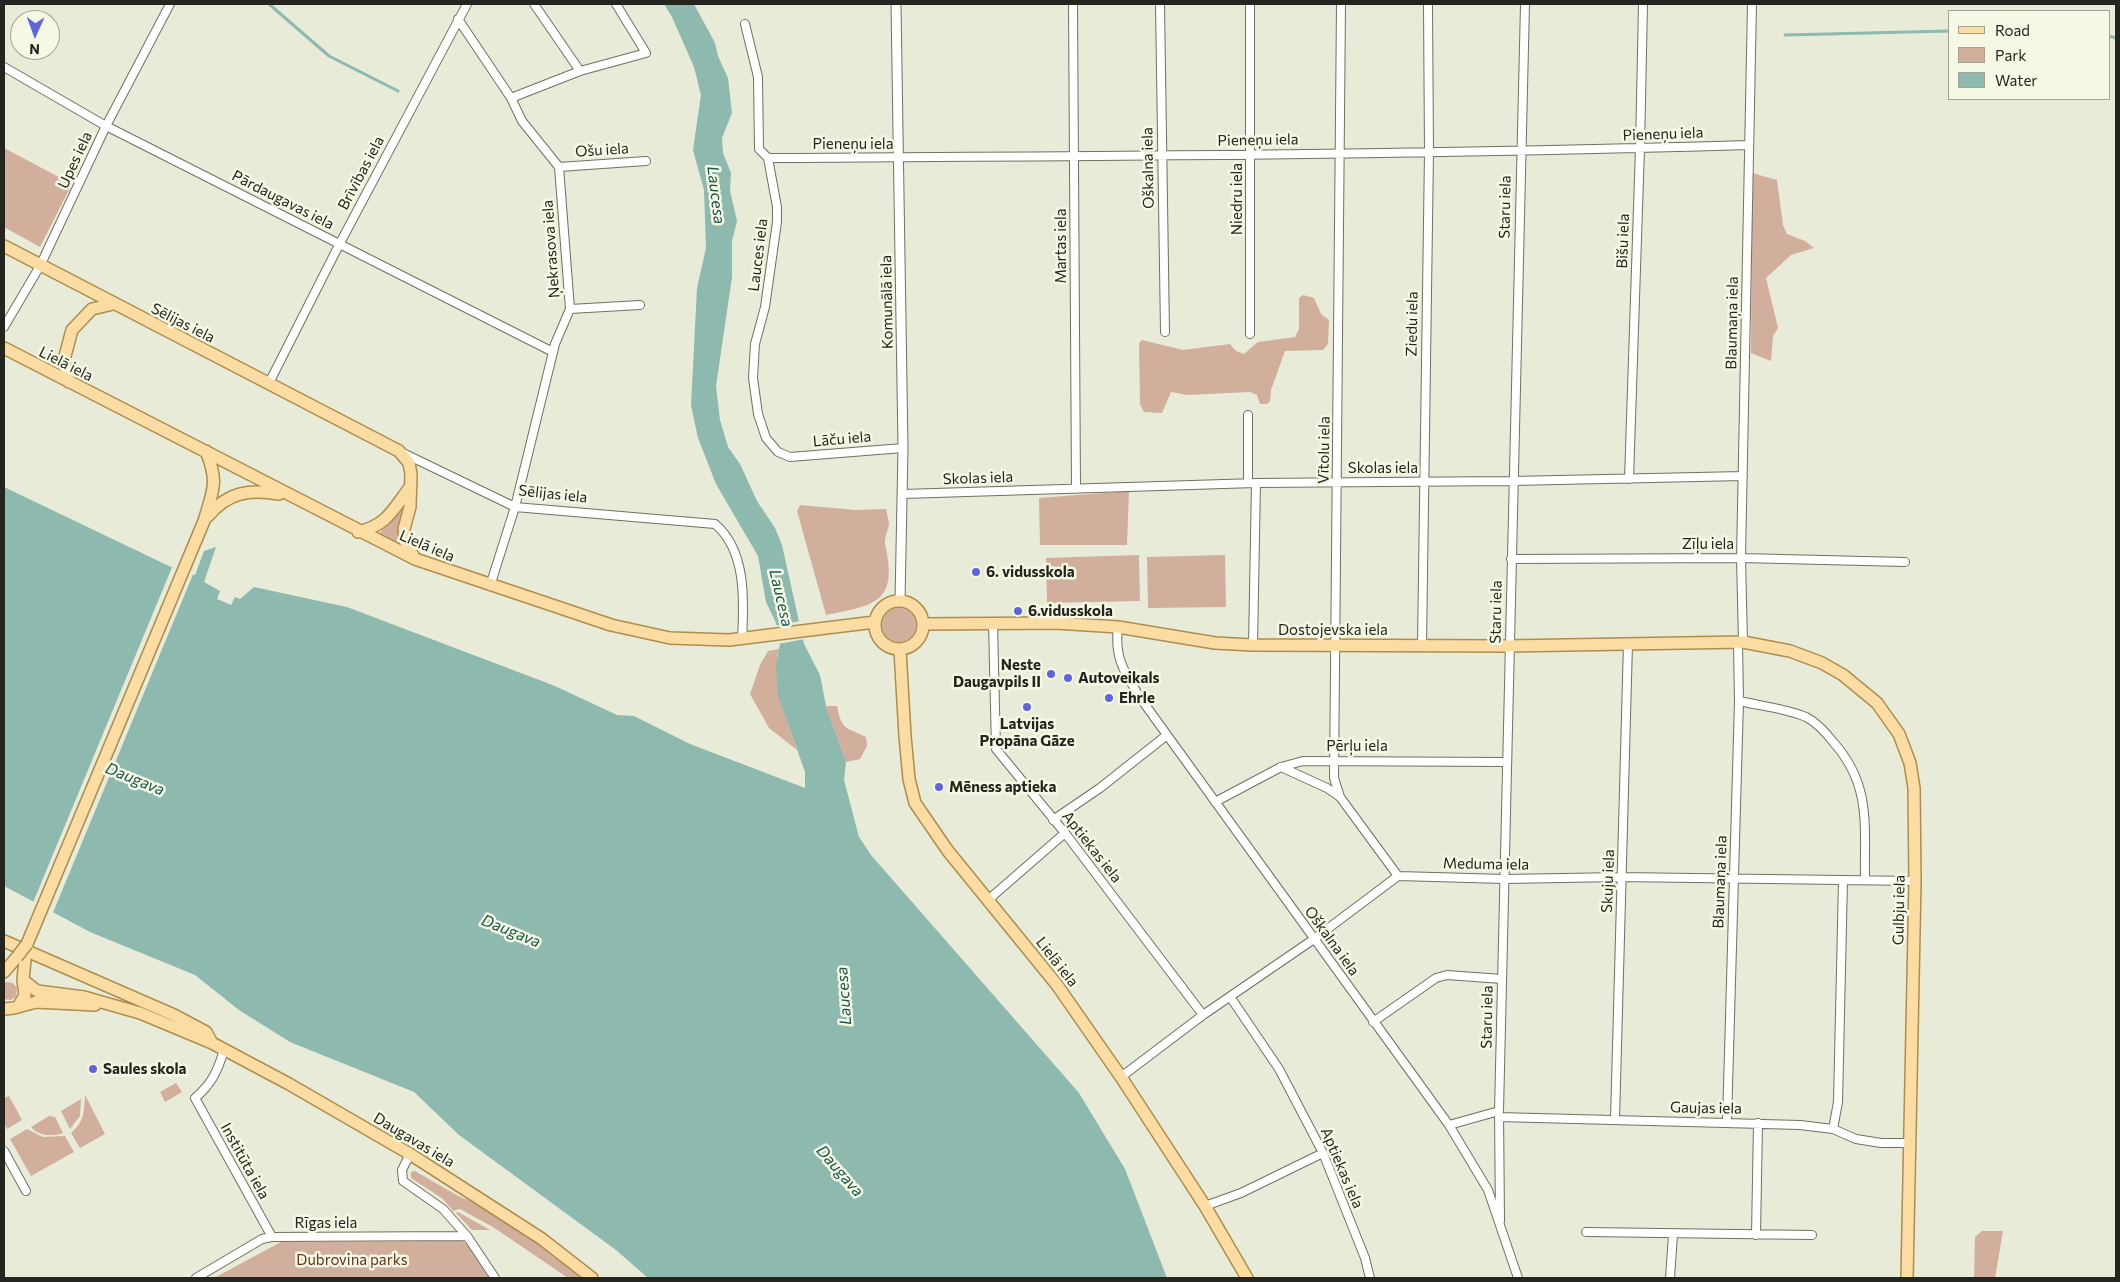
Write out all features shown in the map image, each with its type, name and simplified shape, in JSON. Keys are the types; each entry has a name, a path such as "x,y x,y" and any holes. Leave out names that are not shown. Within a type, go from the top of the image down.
{"main road":[{"name":"Sēlijas iela","path":"4,246 400,451"},
{"path":"69,382 64,360 72,330 92,310 113,304"},
{"name":"Lielā iela","path":"4,348 206,451 358,532 415,559 490,586 611,625 648,634 704,640 742,640 875,622"},
{"path":"4,972 21,958 204,521 215,484 215,475 206,451"},
{"path":"400,451 409,463 411,474 410,507 404,529 405,542 415,559"},
{"path":"358,532 374,528 384,521 410,486"},
{"path":"204,521 218,505 231,496 269,492 288,495"},
{"path":"900,601 907,602 919,610 924,624 923,632 914,645 900,650 891,649 878,638 875,622 881,609 893,602 900,601"},
{"name":"Dostojevska iela","path":"924,624 1056,623 1118,627 1215,643 1253,645 1508,646 1740,642"},
{"name":"Gulbju iela","path":"1740,642 1790,651 1822,663 1843,675 1877,702 1900,734 1910,763 1914,788 1915,881 1907,1278"},
{"name":"Lielā iela","path":"900,650 909,779 915,802 931,829 1057,986 1122,1077 1205,1206 1247,1278"},
{"name":"Daugavas iela","path":"4,941 174,1015 206,1032 212,1043"},
{"path":"18,1007 26,995 21,958"},
{"name":"Daugavas iela","path":"23,980 37,991 84,998 140,1013 212,1043 289,1084 410,1154 542,1239 592,1278"},
{"name":"Daugavas iela","path":"4,1009 36,1002 107,1005"}],"street":[{"name":"Upes iela","path":"4,327 40,266 106,126 170,4"},
{"name":"Brīvības iela","path":"269,383 339,245 467,4"},
{"path":"534,4 580,71"},
{"path":"511,98 580,71 646,53 616,4"},
{"name":"Komunālā iela","path":"896,4 903,448 900,601"},
{"name":"Martas iela","path":"1073,4 1076,489"},
{"name":"Oškalna iela","path":"1160,4 1165,332"},
{"name":"Niedru iela","path":"1250,4 1250,334"},
{"name":"Vītolu iela","path":"1341,4 1337,646 1334,778 1340,797 1398,876"},
{"name":"Ziedu iela","path":"1422,646 1429,152 1428,4"},
{"name":"Staru iela","path":"1500,1221 1499,1114 1508,646 1525,4"},
{"name":"Bišu iela","path":"1629,479 1643,4"},
{"name":"Blaumaņa iela","path":"1728,1122 1744,476 1748,145 1752,4"},
{"path":"458,19 511,98 522,121 559,167"},
{"name":"Lauces iela","path":"745,24 758,76 759,149 768,158 777,207 777,222 765,307 755,344 753,378 758,414 766,438 783,455"},
{"name":"Pārdaugavas iela","path":"4,67 106,126 553,352"},
{"name":"Pieneņu iela","path":"768,158 1520,152 1748,145"},
{"name":"Ošu iela","path":"559,167 646,161"},
{"name":"Ņekrasova iela","path":"490,586 515,507 553,352 570,309 559,167"},
{"path":"570,309 640,305"},
{"path":"1248,415 1252,483 1253,645"},
{"name":"Lāču iela","path":"783,455 790,457 903,448"},
{"name":"Sēlijas iela","path":"400,451 515,507 714,524 728,538 740,576 745,606 742,640"},
{"name":"Skolas iela","path":"903,494 1252,483 1512,482 1744,476"},
{"name":"Zīļu iela","path":"1510,559 1741,558 1905,562"},
{"name":"Aptiekas iela","path":"993,624 996,749 1065,834 1203,1016"},
{"name":"Oškalna iela","path":"1118,627 1116,642 1118,659 1141,699 1449,1125 1480,1174 1500,1221 1518,1278"},
{"name":"Skuju iela","path":"1615,1120 1628,643"},
{"path":"1739,701 1788,711 1808,718 1846,756 1855,770 1864,803 1865,880"},
{"path":"1054,820 1100,788 1167,735"},
{"name":"Pērļu iela","path":"1215,802 1281,767 1303,760 1507,762"},
{"path":"1281,767 1327,788 1340,797"},
{"path":"988,900 1065,834"},
{"path":"1122,1077 1203,1016 1314,939 1398,876"},
{"name":"Meduma iela","path":"1398,876 1505,879 1621,877 1915,881"},
{"path":"1833,1129 1838,1102 1843,881"},
{"path":"1373,1022 1426,983 1442,976 1502,979"},
{"name":"Aptiekas iela","path":"1231,998 1279,1069 1322,1153 1364,1258 1370,1278"},
{"name":"Institūta iela","path":"224,1050 216,1074 207,1088 195,1098 272,1237"},
{"name":"Gaujas iela","path":"1449,1125 1499,1114 1615,1120 1728,1122 1800,1125 1833,1129 1856,1139 1881,1143 1910,1143"},
{"path":"1756,1235 1758,1124"},
{"path":"4,1151 26,1191"},
{"path":"1205,1206 1240,1193 1322,1153"},
{"path":"410,1154 402,1170 402,1181 444,1209 467,1236 495,1278"},
{"path":"1586,1232 1812,1235"},
{"path":"1670,1278 1673,1234"},
{"name":"Rīgas iela","path":"196,1278 262,1240 272,1237 467,1236"}],"green space":[{"path":"4,148 72,184 40,247 4,227"},
{"path":"1752,173 1777,180 1783,225 1787,234 1805,241 1814,248 1791,255 1766,278 1778,328 1773,336 1771,361 1751,353"},
{"path":"1303,295 1314,298 1321,314 1329,320 1328,344 1323,350 1285,351 1271,390 1270,401 1267,404 1260,404 1257,395 1250,392 1188,395 1171,392 1162,413 1144,412 1140,404 1139,343 1142,340 1183,350 1230,344 1236,351 1244,354 1258,342 1295,337 1299,329 1299,298"},
{"path":"1129,491 1127,545 1040,545 1039,498"},
{"path":"404,504 399,524 397,544 379,534"},
{"path":"800,505 855,510 886,509 889,524 885,542 888,578 880,598 859,608 826,615 797,511"},
{"path":"1139,555 1140,601 1047,603 1046,558"},
{"path":"1225,555 1226,607 1148,608 1147,557"},
{"path":"899,608 906,609 911,613 915,618 915,632 911,637 906,641 899,642 892,641 887,637 883,632 882,625 883,618 887,613 892,609"},
{"path":"779,649 777,656 781,704 797,750 769,728 750,694 760,665 768,651"},
{"path":"826,706 837,706 843,725 866,737 867,746 860,759 846,762"},
{"path":"4,983 13,983 17,988 16,997 11,1000 4,999"},
{"path":"176,1083 182,1092 165,1102 160,1092"},
{"path":"85,1095 105,1134 80,1148 71,1133 76,1129 81,1120 84,1111"},
{"path":"9,1096 22,1120 7,1129 4,1123 4,1098"},
{"path":"81,1099 80,1116 70,1129 61,1111"},
{"path":"49,1116 55,1117 63,1133 46,1135 31,1127"},
{"path":"27,1129 43,1137 65,1136 74,1152 31,1176 10,1139"},
{"path":"415,1171 460,1197 482,1205 524,1233 584,1278 568,1278 493,1227 460,1209 453,1211 443,1199 411,1178 411,1172"},
{"path":"458,1212 490,1230 472,1230 456,1213"},
{"path":"1982,1231 2003,1231 1995,1278 1974,1278 1975,1237"},
{"name":"Dubrovina parks","path":"462,1241 467,1244 489,1278 214,1278 281,1242"}],"water":[{"path":"664,4 694,4 715,43 718,56 728,78 732,113 722,138 723,153 731,173 730,191 737,221 732,241 732,277 716,386 720,420 728,447 740,464 757,501 775,528 782,545 804,644 820,675 826,706 846,762 844,780 859,837 871,855 1079,1093 1125,1169 1167,1278 648,1278 616,1250 459,1135 414,1092 290,1042 239,1010 195,975 90,932 4,886 4,487 171,567 195,575 204,551 216,547 204,582 220,591 217,599 231,605 235,597 240,599 254,587 347,607 555,686 617,715 634,716 690,744 805,788 805,772 778,696 776,664 780,644 776,623 766,602 758,556 716,484 698,438 691,405 697,288 706,248 704,190 693,150 701,95 694,67 672,17"}],"pier":[{"path":"173,565 194,572 52,915 32,905"},
{"path":"800,621 805,639 778,644 774,626"}],"waterway":[{"path":"269,4 329,56 398,91"},
{"path":"1785,35 1948,31"},
{"path":"2110,36 2116,38"}],"place":[{"name":"6. vidusskola","path":"976,572"},
{"name":"6.vidusskola","path":"1018,611"},
{"name":"Neste Daugavpils II","path":"1051,674"},
{"name":"Autoveikals","path":"1068,678"},
{"name":"Ehrle","path":"1109,698"},
{"name":"Latvijas Propāna Gāze","path":"1027,707"},
{"name":"Mēness aptieka","path":"939,787"},
{"name":"Saules skola","path":"93,1069"}],"water label":[{"name":"Laucesa","path":"716,195"},
{"name":"Laucesa","path":"781,598"},
{"name":"Daugava","path":"135,779"},
{"name":"Daugava","path":"511,931"},
{"name":"Laucesa","path":"844,996"},
{"name":"Daugava","path":"840,1171"}]}
